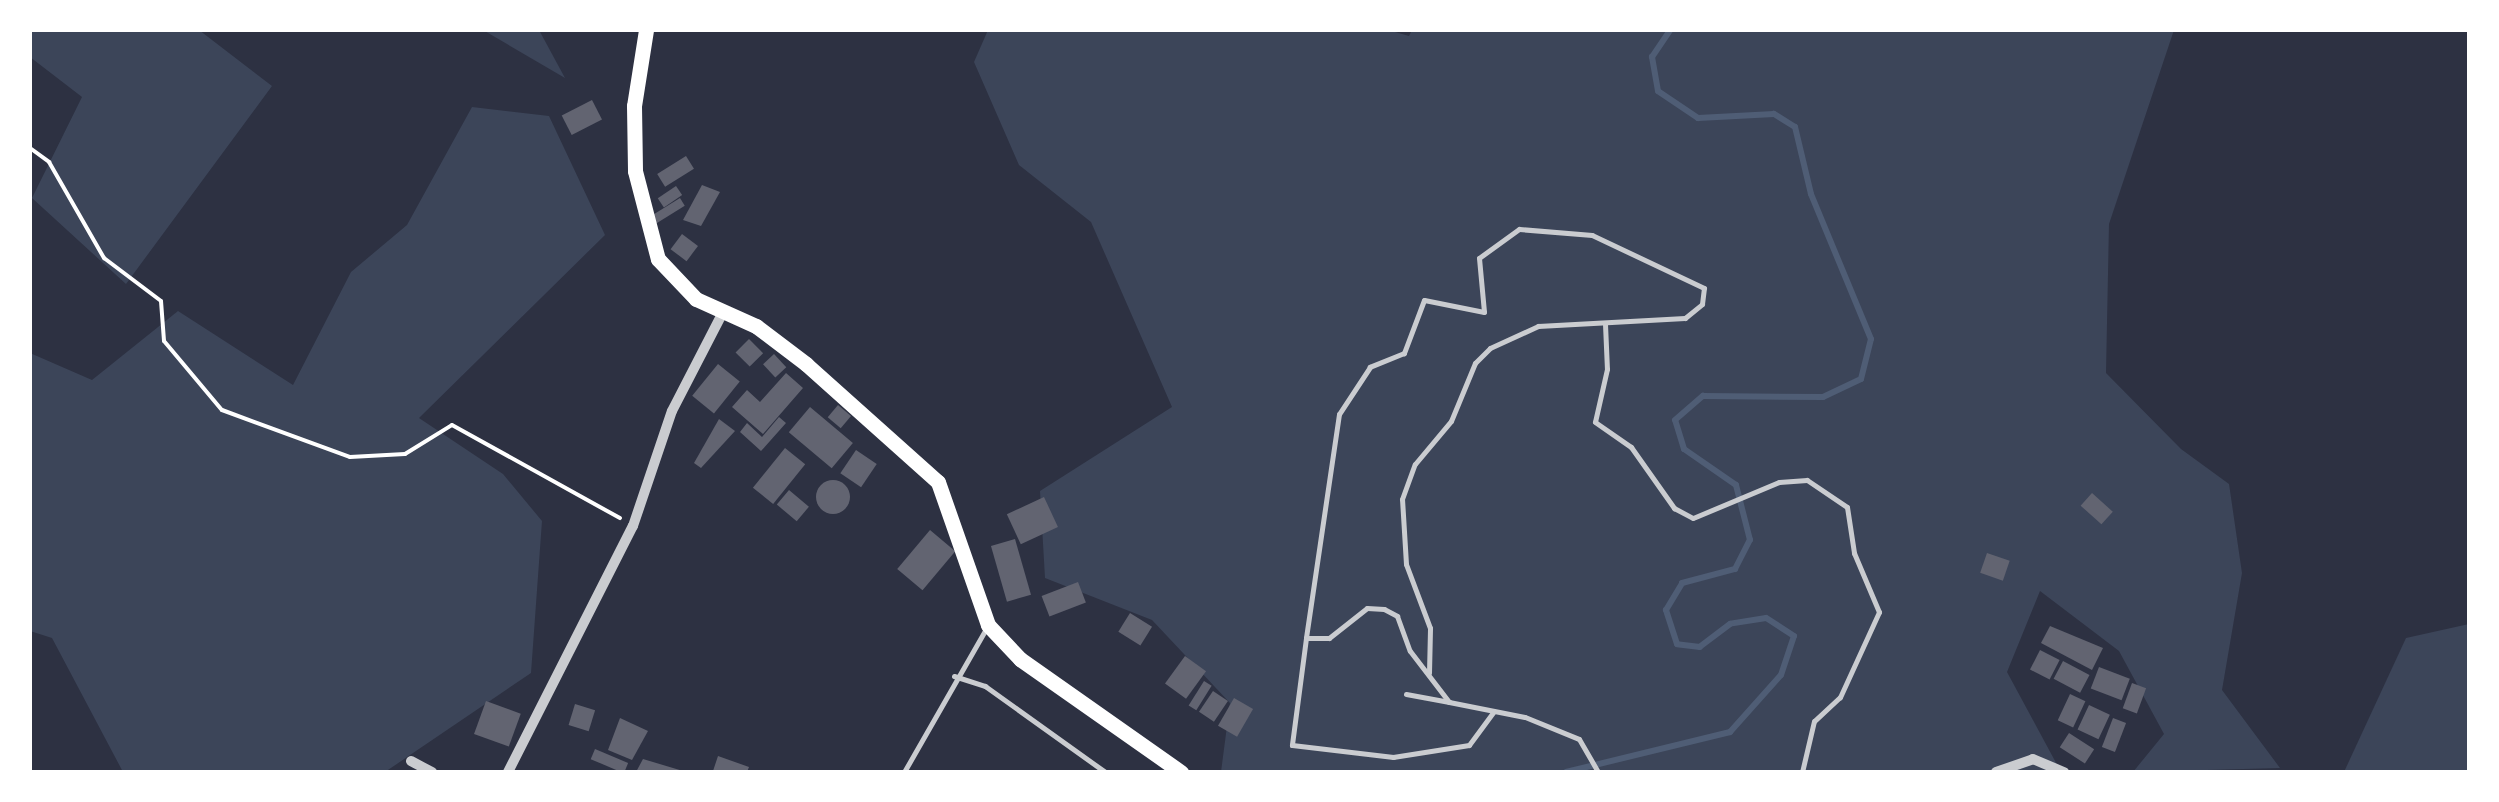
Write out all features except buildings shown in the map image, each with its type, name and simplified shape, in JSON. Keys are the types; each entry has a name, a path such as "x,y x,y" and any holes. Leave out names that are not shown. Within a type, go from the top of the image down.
{"main road":[{"path":"646,30 634,106 640,189 658,259 696,299 722,314 756,326 806,364 938,482 988,625 1020,658 1181,772"}],"street":[{"path":"508,772 634,526 672,410 722,314"},
{"path":"1996,772 2033,759 2064,772"},
{"path":"411,762 432,772"}],"lane":[{"path":"1429,673 1426,607 1406,564 1400,528 1407,480 1451,421 1474,363 1490,348 1538,326 1569,320 1605,324 1685,318 1702,304 1704,288 1592,235 1531,228 1479,258 1484,312 1431,300 1419,305 1416,336 1404,353 1370,367 1339,414 1319,542 1321,572 1306,638 1292,745 1392,756 1469,746 1494,711"},
{"path":"1605,324 1608,368 1595,422 1631,446 1674,508 1693,518 1729,507 1779,482 1807,480 1832,491 1847,507 1854,553 1879,612 1840,697 1814,721 1802,772"},
{"path":"1306,638 1329,638 1367,608 1384,609 1396,616 1410,652 1449,702"},
{"path":"904,772 954,676 988,625"},
{"path":"954,676 985,686 1105,772"},
{"path":"1406,694 1494,711 1580,739 1598,772"}],"path":[{"path":"30,148 49,162 104,258 161,301 164,341 222,410 350,457 406,454 452,425 634,526"}],"shaded area":[{"path":"30,30 199,30 272,86 126,284 32,198 82,97 30,57"},
{"path":"483,30 539,30 565,78"},
{"path":"988,30 1388,30 1409,36 1412,30 2174,30 2109,224 2106,373 2181,449 2229,484 2242,573 2222,690 2280,768 2133,772 2164,734 2119,651 2040,591 2007,672 2061,772 1221,772 1230,703 1152,620 1045,578 1040,491 1172,407 1091,222 1019,165 974,62"},
{"path":"472,107 549,116 605,235 419,418 503,474 542,521 531,673 385,772 123,772 52,638 30,631 30,353 92,380 178,311 293,385 351,272 407,225"},
{"path":"2469,624 2469,772 2344,772 2406,638"}],"waterway":[{"path":"1566,772 1730,732 1781,675 1794,636 1766,618 1730,624 1700,647 1677,644 1666,610 1682,583 1735,569 1750,540 1736,485 1684,449 1675,420 1703,396 1823,397 1861,379 1871,339 1811,194 1795,127 1774,114 1698,118 1658,91 1652,57 1670,30"}]}
